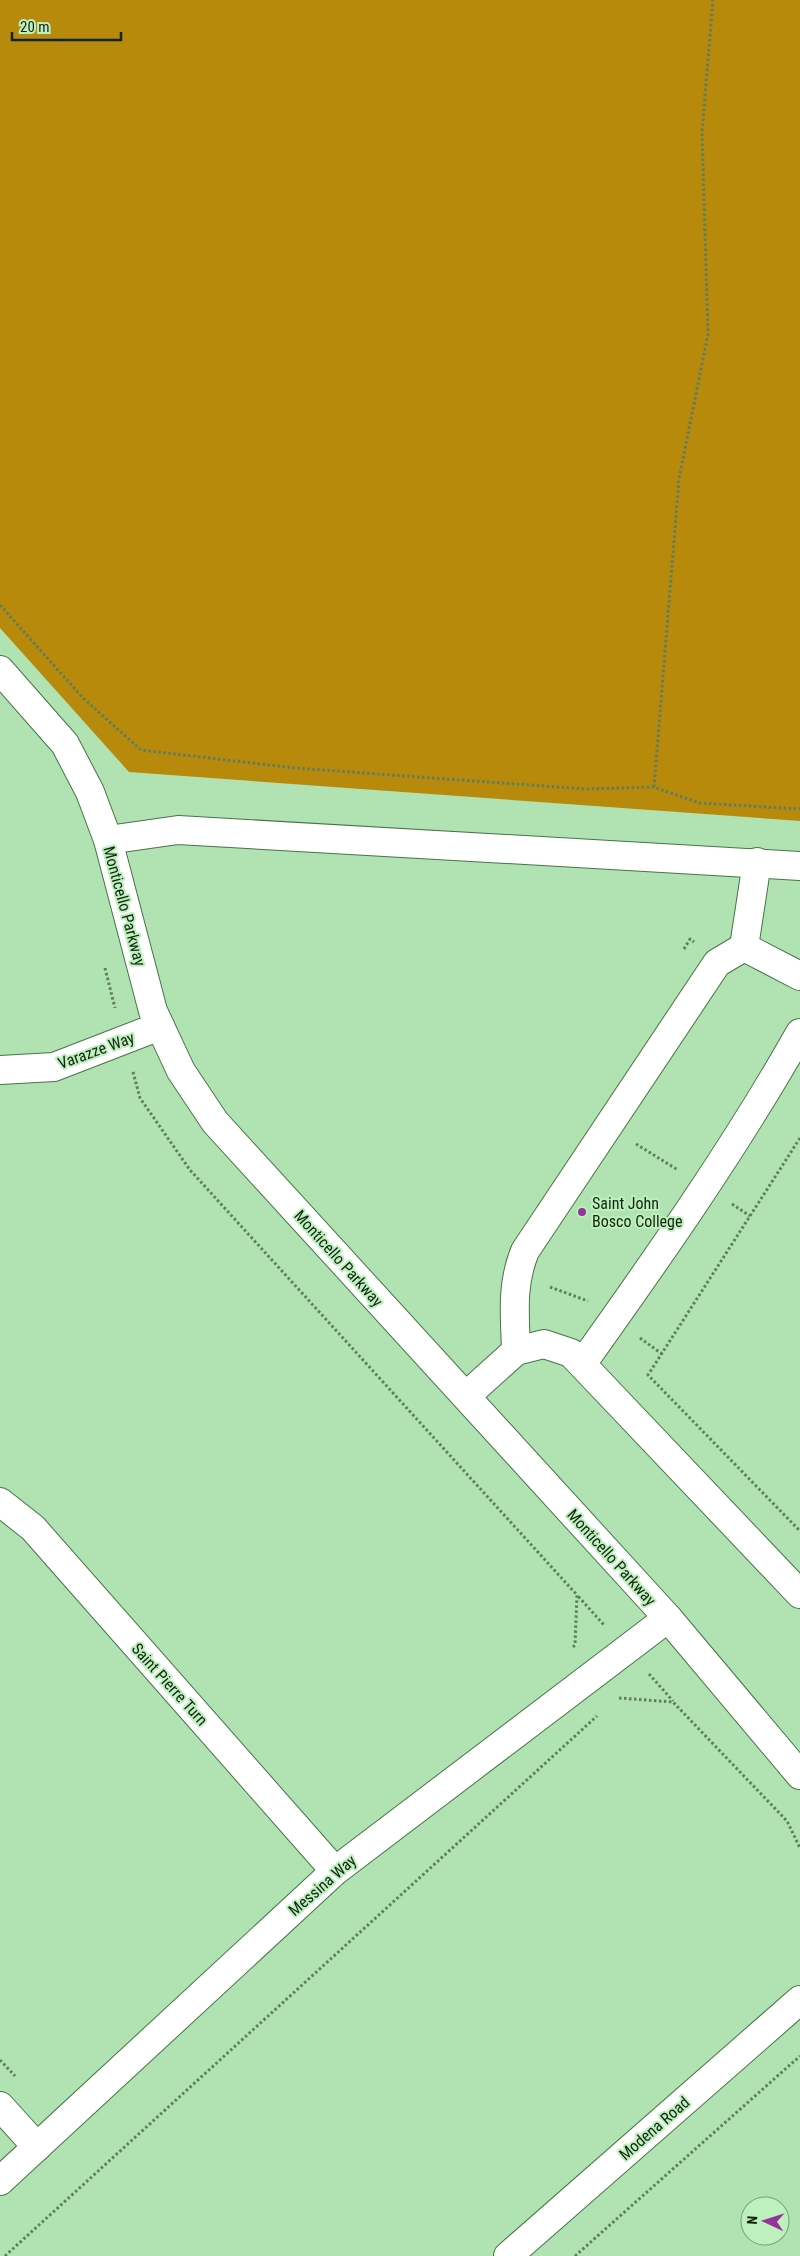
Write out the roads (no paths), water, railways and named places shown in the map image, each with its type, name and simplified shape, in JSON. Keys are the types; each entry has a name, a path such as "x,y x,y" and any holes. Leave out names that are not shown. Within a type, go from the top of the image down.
{"street":[{"name":"Monticello Parkway","path":"0,670 65,744 90,792 108,840 152,1011 181,1071 214,1122 668,1618 800,1775"},
{"path":"108,840 178,830 757,862 800,866"},
{"path":"744,947 757,862"},
{"path":"744,947 800,976"},
{"path":"516,1351 514,1292 518,1267 525,1251 717,963 744,947"},
{"name":"Varazze Way","path":"0,1070 54,1067 160,1026"},
{"path":"582,1364 742,1131 800,1033"},
{"path":"466,1396 516,1351 544,1344 571,1353 800,1594"},
{"name":"Saint Pierre Turn","path":"0,1502 33,1528 336,1871"},
{"name":"Messina Way","path":"0,2181 336,1871 668,1618"},
{"name":"Modena Road","path":"508,2256 800,2000"},
{"path":"0,2106 37,2147"}],"place":[{"name":"Saint John Bosco College","path":"582,1212"}]}
